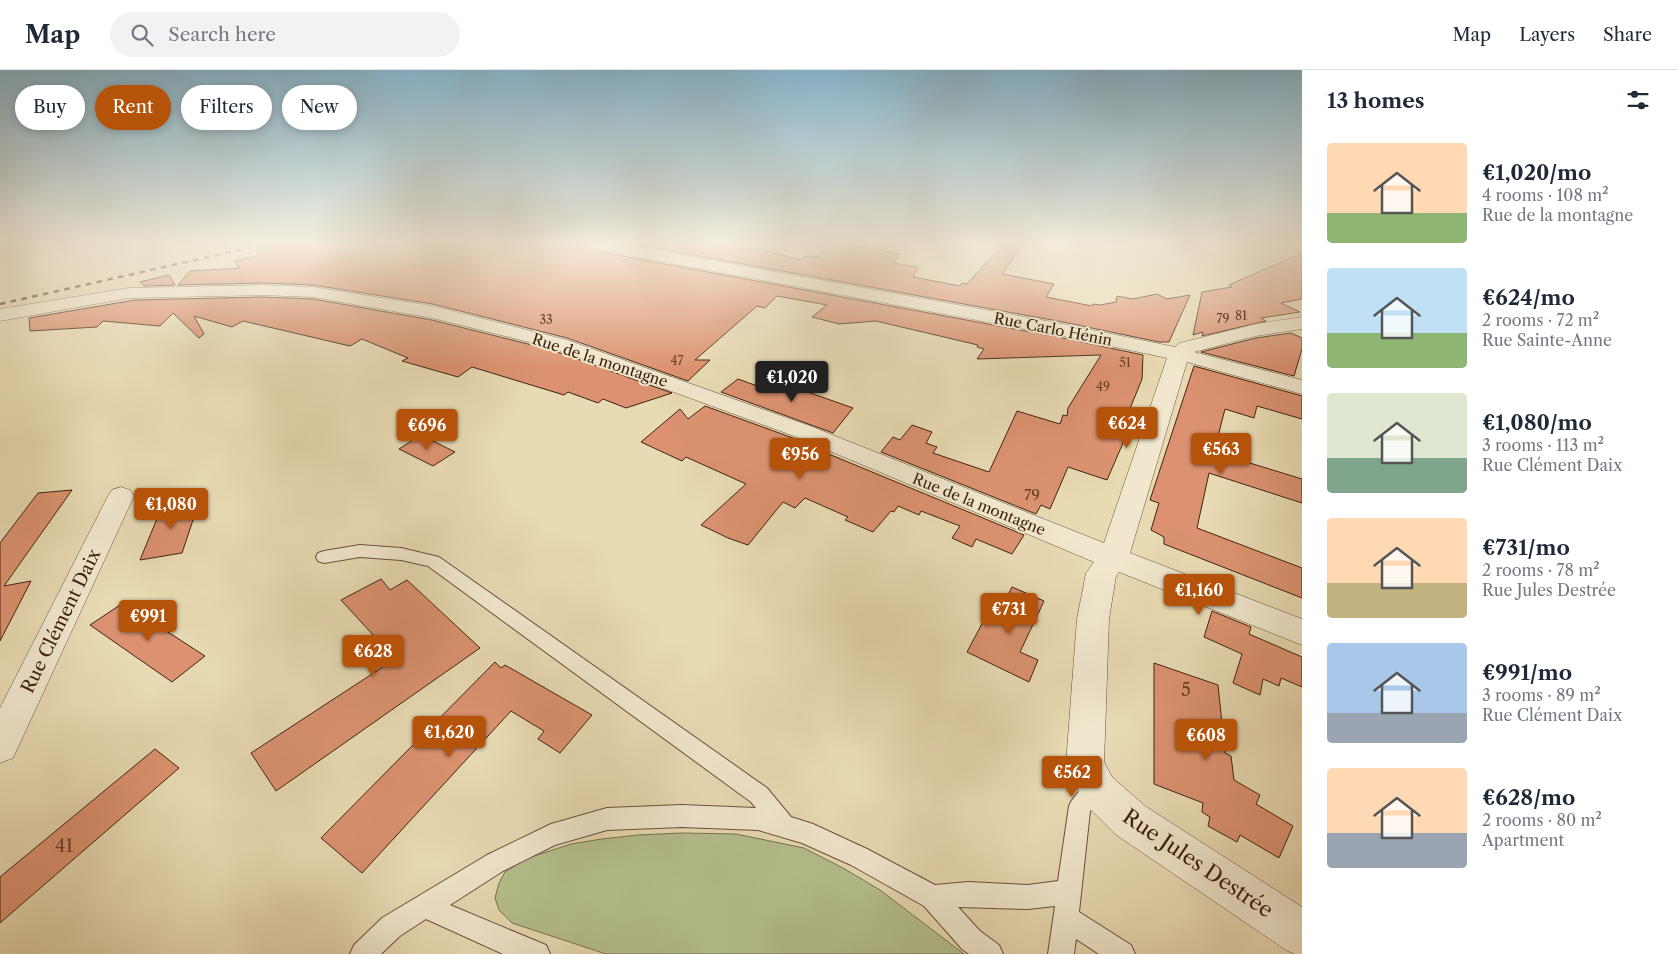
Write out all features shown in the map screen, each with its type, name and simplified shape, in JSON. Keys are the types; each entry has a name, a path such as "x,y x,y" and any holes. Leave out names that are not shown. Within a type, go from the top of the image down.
{"street":[{"name":"Rue Carlo Hénin","path":"823,285 1179,354 1302,386"},
{"name":"Rue de la montagne","path":"0,315 129,294 262,290 313,292 433,312 560,344 802,431 1065,539 1302,632"},
{"path":"1179,354 1187,347 1256,330 1302,323"},
{"name":"Rue Jules Destrée","path":"1179,354 1114,557 1101,573 1093,619 1084,764 1098,790 1130,820 1302,934"},
{"name":"Rue Clément Daix","path":"0,746 121,496"}],"lane":[{"path":"324,557 360,551 401,554 433,561 759,794 784,826"},
{"path":"1061,954 1080,806 1098,790"},
{"path":"362,954 391,927 495,863 551,835 607,819 682,816 758,819 805,832 859,857 932,897 970,940 990,954"},
{"path":"932,897 968,894 1028,897 1069,892"},
{"path":"425,906 520,949 537,954"},
{"path":"1066,918 1122,954"}],"green space":[{"path":"682,833 736,834 804,848 880,890 964,954 606,954 512,923 499,910 495,898 499,883 505,872 525,859 571,844 638,835"}],"building":[{"path":"315,285 779,285 1063,338 1143,355 1142,379 1129,411 1136,413 1107,480 1068,467 1050,509 1041,505 1036,514 881,452 893,437 900,440 912,425 932,432 926,443 937,447 933,453 989,472 1017,411 1060,424 1063,415 1067,416 1068,408 1101,355 977,359 984,349 977,347 978,345 876,321 839,324 812,317 827,305 777,296 765,308 757,306 695,360 710,360 688,381 567,338 433,304"},
{"path":"860,285 1053,285 1046,297 1092,306 1093,304 1100,305 1116,302 1117,296 1133,299 1157,294 1167,299 1190,295 1169,342 1159,342 1063,322"},
{"path":"1229,285 1302,285 1302,299 1281,303 1300,312 1261,318 1266,321 1202,336 1203,332 1193,335 1202,292 1232,287"},
{"path":"262,297 313,299 432,320 552,350 672,393 626,408 603,399 598,403 568,392 564,395 472,367 458,377 402,361 408,358 362,339 350,346 243,321 232,327 194,316 204,334 199,338 173,313 160,326 103,321 97,327 30,331 29,318 135,300"},
{"path":"1291,333 1302,338 1302,349 1294,376 1201,352 1256,338"},
{"path":"1194,366 1302,396 1302,419 1257,406 1254,418 1225,409 1214,452 1302,479 1302,503 1209,473 1197,528 1302,568 1302,598 1164,544 1164,537 1151,530 1159,503 1150,500"},
{"path":"770,378 853,408 833,433 721,392 738,379 760,387"},
{"path":"705,406 793,438 1024,535 1012,554 976,539 972,547 952,538 960,526 921,511 919,515 898,506 894,512 891,511 873,532 845,520 848,517 805,498 795,508 783,502 748,545 728,538 701,525 746,484 686,457 682,461 641,442 680,409 688,419"},
{"path":"421,435 455,452 433,466 399,449"},
{"path":"72,490 4,586 31,581 0,641 0,543 38,493"},
{"path":"200,499 182,553 140,560 163,504"},
{"path":"381,579 390,590 407,580 480,648 276,791 251,753 395,659 341,600"},
{"path":"1012,587 1044,601 1020,652 1038,660 1029,682 967,652 986,616 995,620"},
{"path":"123,603 205,656 172,682 90,625"},
{"path":"1212,611 1251,627 1249,634 1302,657 1302,687 1281,678 1279,686 1263,679 1260,695 1233,683 1242,654 1204,637"},
{"path":"495,662 501,668 505,665 592,715 560,753 538,739 544,731 511,711 362,873 321,838"},
{"path":"1154,663 1218,685 1225,753 1231,756 1234,780 1260,795 1256,804 1293,826 1279,858 1240,835 1237,842 1208,826 1210,817 1202,812 1203,803 1154,784"},
{"path":"155,749 179,768 0,923 0,877"}],"railway":[{"path":"0,304 83,285"}]}
